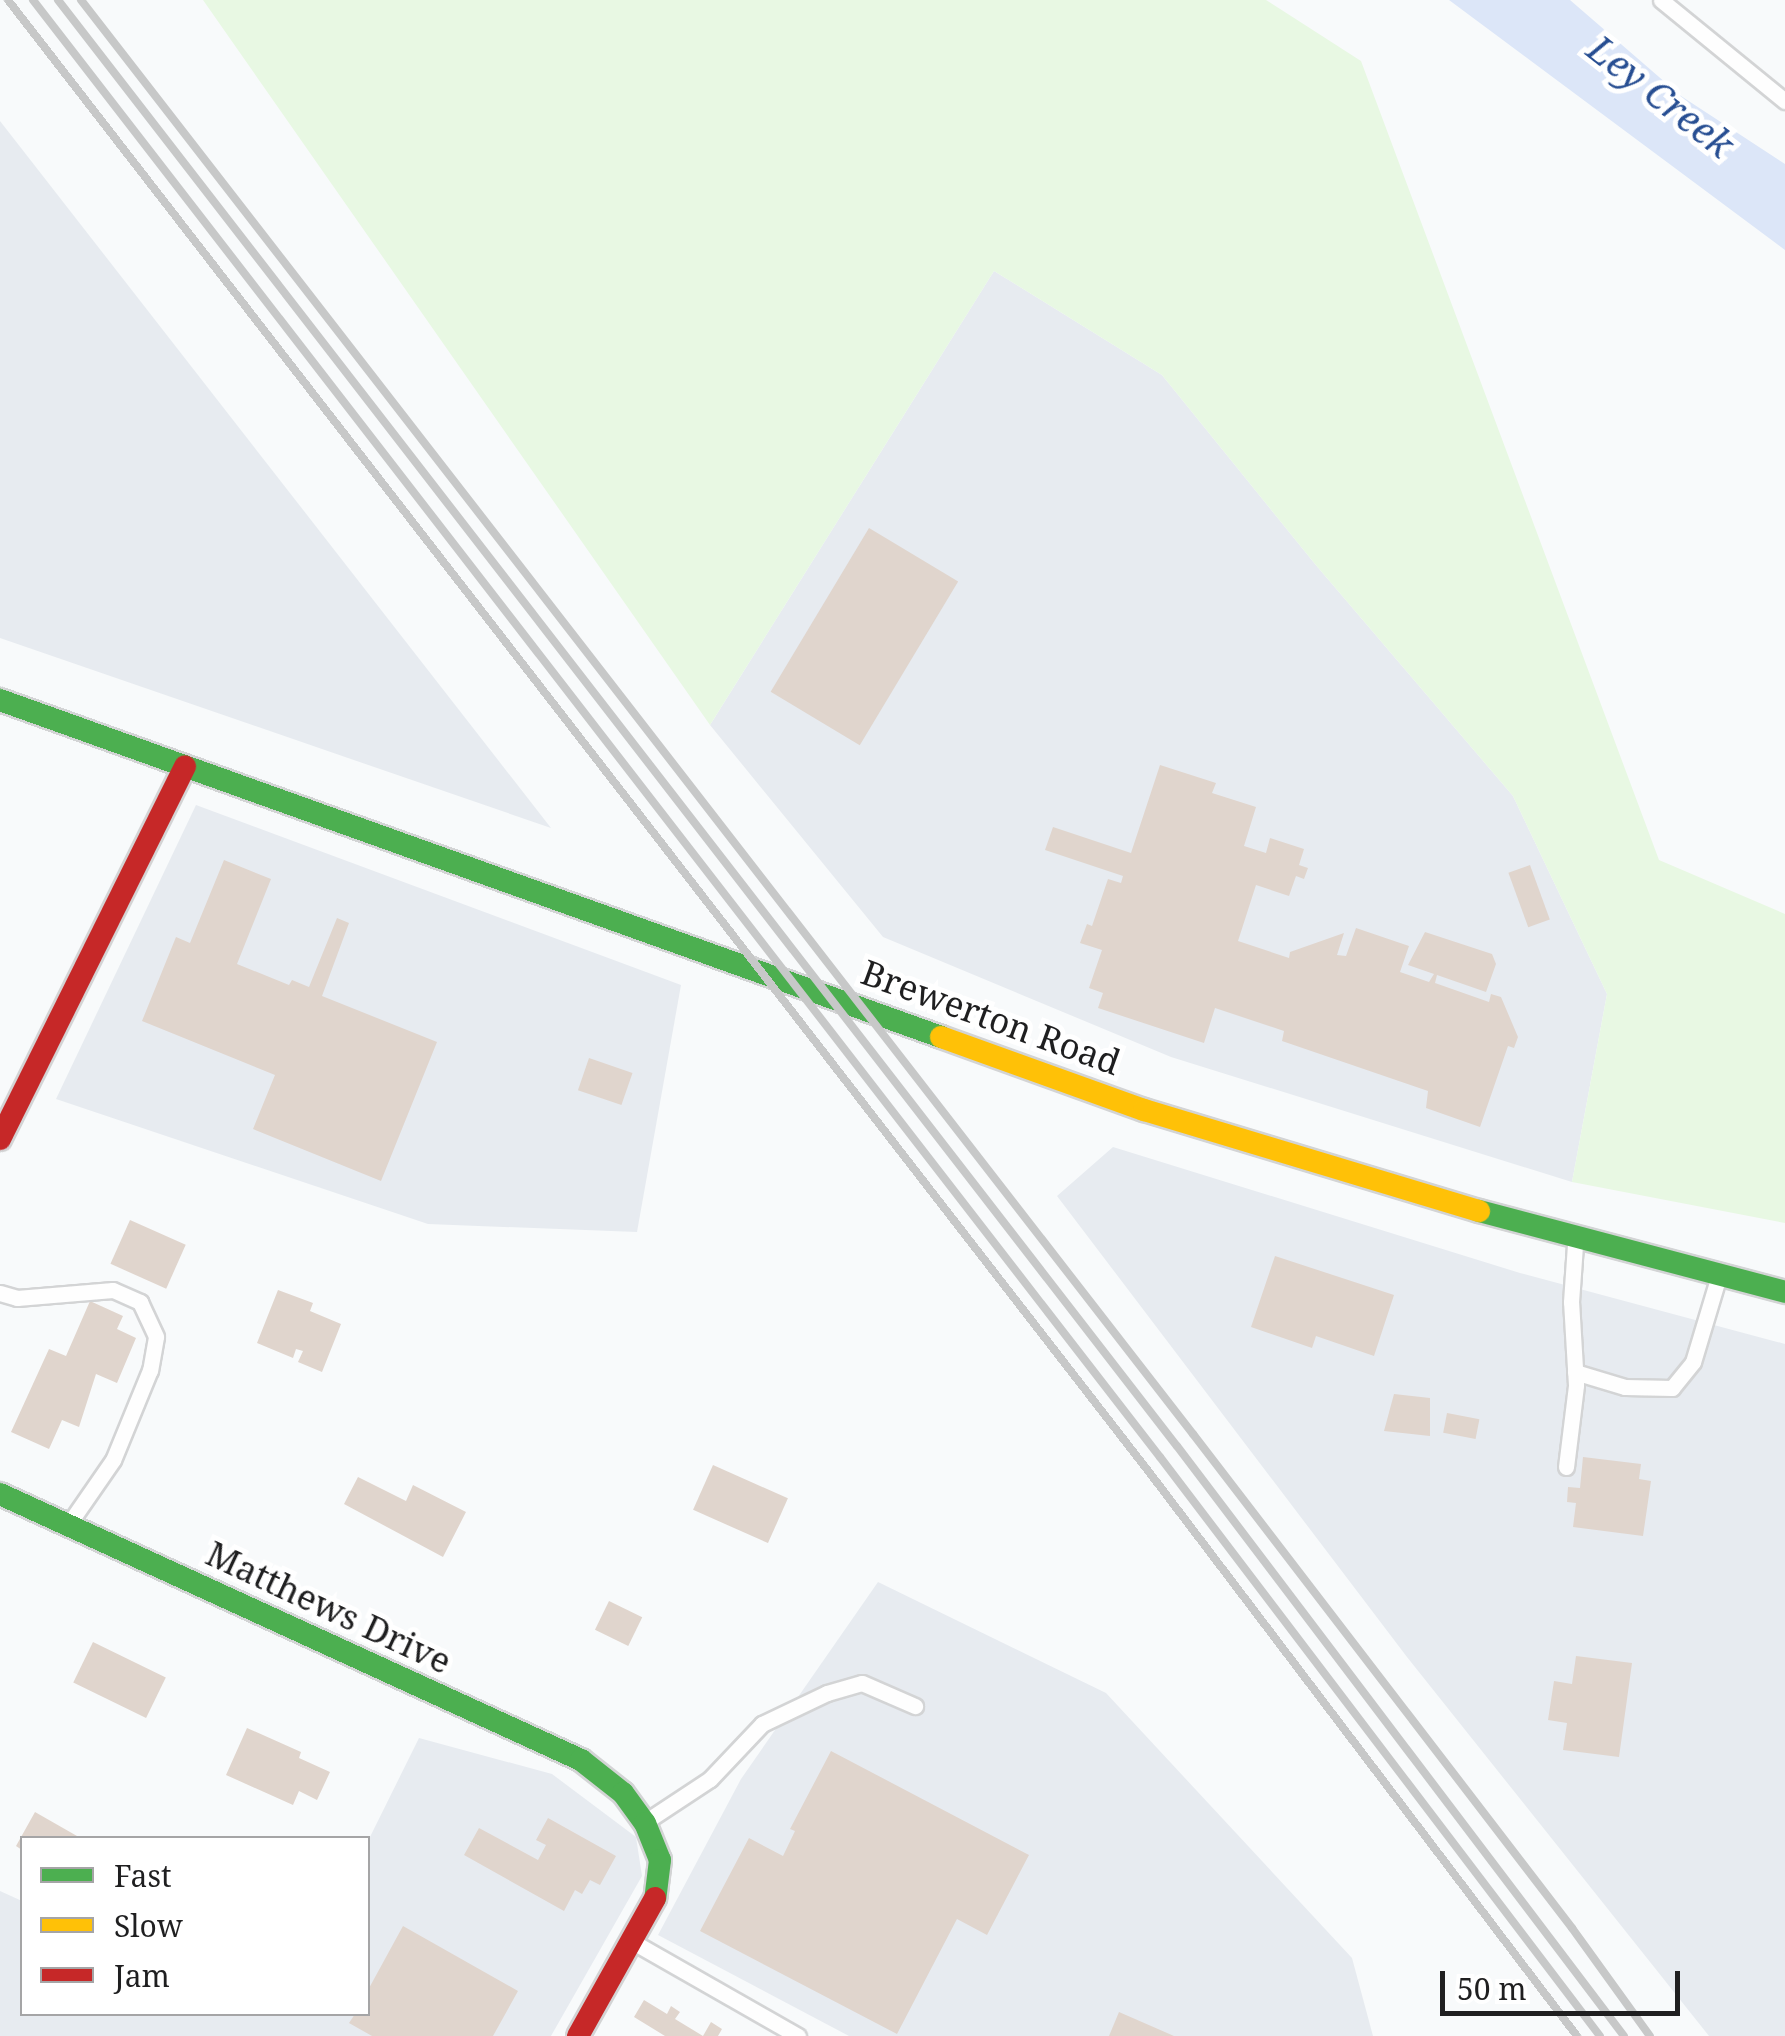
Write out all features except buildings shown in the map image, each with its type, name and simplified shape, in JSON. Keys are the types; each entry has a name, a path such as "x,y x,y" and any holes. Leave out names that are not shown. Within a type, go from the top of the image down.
{"main road":[{"name":"Brewerton Road","path":"0,700 1144,1110 1575,1241 1785,1292"},
{"path":"0,1140 185,766"},
{"name":"Matthews Drive","path":"0,1494 580,1760 623,1793 645,1823 660,1860 658,1893 578,2036"}],"lane":[{"path":"1661,0 1785,101"},
{"path":"1566,1467 1575,1372 1571,1302 1575,1241"},
{"path":"1575,1372 1625,1387 1672,1388 1692,1362 1719,1276"},
{"path":"0,1293 17,1298 113,1290 140,1302 156,1336 150,1370 112,1460 68,1525"},
{"path":"645,1823 710,1779 762,1724 827,1693 862,1683 915,1706"},
{"path":"632,1942 798,2036"}],"shaded area":[{"path":"0,121 551,828 0,638"},
{"path":"994,271 1162,375 1315,564 1513,796 1607,994 1572,1182 1171,1057 883,937 710,725"},
{"path":"196,805 681,985 637,1232 428,1224 56,1099"},
{"path":"1113,1147 1520,1273 1785,1344 1785,2036 1709,2036 1407,1657 1057,1196"},
{"path":"878,1582 1106,1693 1352,1958 1373,2036 849,2036 658,1935 741,1779"},
{"path":"419,1738 552,1774 636,1837 642,1876 551,2036 0,2036 0,1891 20,1900 20,2016 370,2016 370,1837"}],"green space":[{"path":"203,0 1266,0 1361,61 1659,860 1785,914 1785,1223 1572,1182 1607,994 1513,796 1315,564 1162,375 994,271 710,725"}],"water":[{"name":"Ley Creek","path":"1449,0 1570,0 1681,96 1785,164 1785,250"}],"railway":[{"path":"8,0 1146,1468 1577,2036"},
{"path":"33,0 1160,1457 1600,2036"},
{"path":"58,0 1177,1446 1624,2036"},
{"path":"81,0 1193,1434 1572,1928 1650,2036"}],"traffic: fast":[{"path":"0,700 941,1037"},
{"path":"1479,1211 1785,1292"},
{"path":"0,1494 581,1760 623,1793 645,1823 660,1860 655,1898"}],"traffic: slow":[{"path":"941,1037 1144,1110 1479,1211"}],"traffic: jam":[{"path":"0,1139 185,766"},
{"path":"578,2036 655,1898"}]}
